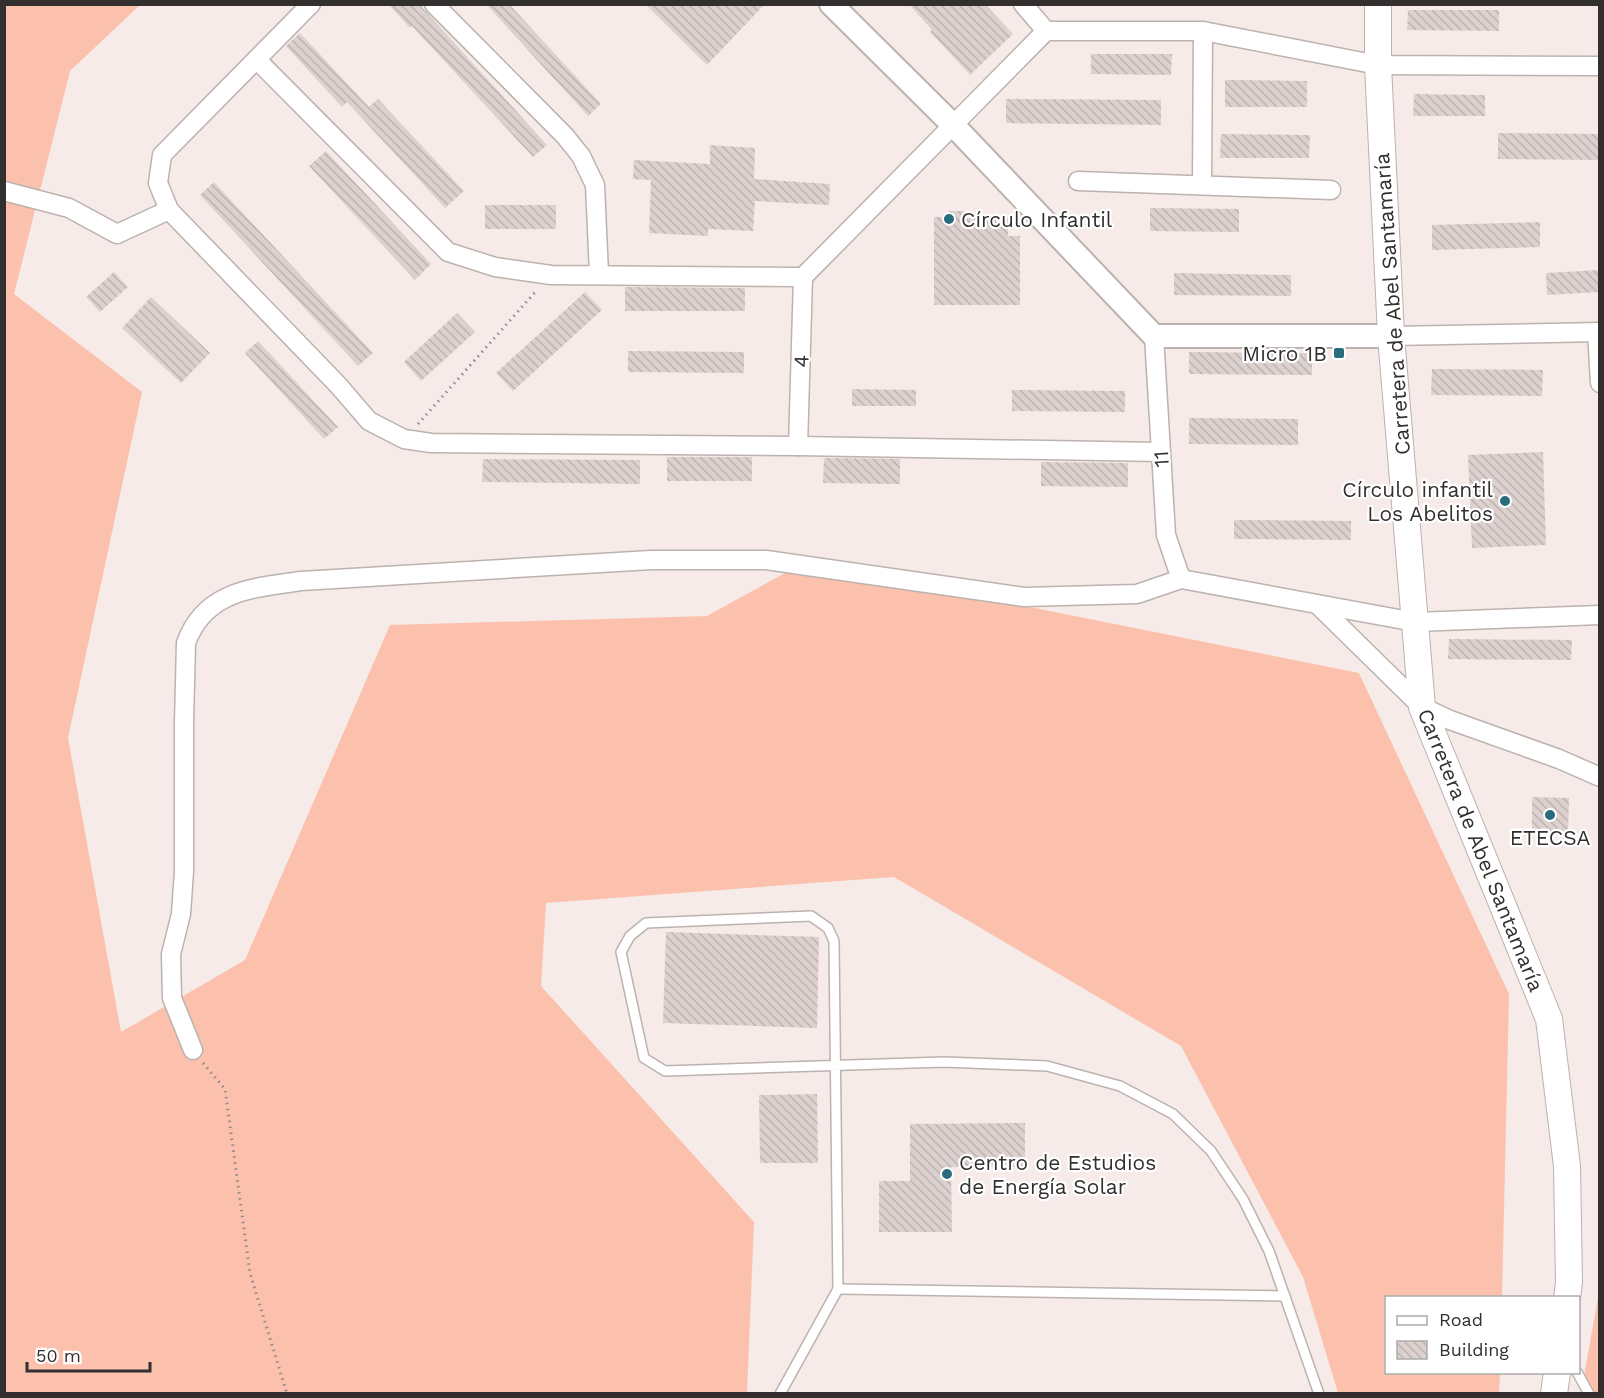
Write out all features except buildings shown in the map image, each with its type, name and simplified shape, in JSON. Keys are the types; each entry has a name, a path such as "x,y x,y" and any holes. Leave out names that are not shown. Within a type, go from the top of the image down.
{"main road":[{"name":"Carretera de Abel Santamaría","path":"1378,4 1378,65 1391,336 1422,707 1549,1019 1567,1166 1567,1296"},
{"path":"1554,1394 1557,1374"}],"street":[{"path":"311,4 162,155 158,183 169,210 338,385 369,421 404,439 430,443 1160,452"},
{"path":"434,4 565,136 581,156 595,185 599,274"},
{"path":"831,4 954,126 1154,336 1391,336 1598,332 1599,383"},
{"path":"1023,4 1046,31"},
{"path":"256,60 448,252 495,267 550,275 804,277 1046,31 1203,32 1378,65 1599,66"},
{"path":"1202,185 1203,32"},
{"path":"1078,181 1330,190"},
{"path":"4,191 69,208 117,234 169,210"},
{"name":"4","path":"798,446 804,277"},
{"name":"11","path":"1154,336 1166,535 1181,579"},
{"path":"192,1050 172,998 171,954 181,914 184,871 186,643 190,631 198,620 213,606 245,589 302,581 651,560 766,560 1024,597 1137,594 1181,579 1415,622 1599,615"},
{"path":"1317,604 1422,707 1450,720 1559,759 1599,777"}],"lane":[{"path":"780,1394 838,1289 836,1066 834,941 828,928 812,916 646,923 630,936 621,952 644,1058 665,1071 836,1066 944,1062 1047,1066 1120,1086 1173,1114 1211,1151 1243,1199 1269,1251 1319,1394"},
{"path":"838,1289 1285,1296"},
{"path":"1578,1374 1589,1394"}],"path":[{"path":"404,439 550,275"},
{"path":"192,1050 225,1089 250,1273 287,1394"}],"shaded area":[{"path":"5,5 140,5 70,71 14,294 142,392 68,738 121,1032 245,960 390,625 707,616 805,562 1359,673 1509,994 1502,1296 1385,1296 1385,1374 1500,1374 1499,1393 1338,1393 1303,1277 1181,1046 894,877 546,903 541,986 754,1222 747,1393 5,1394"},
{"path":"1599,1292 1599,1393 1581,1393"}],"place":[{"name":"Círculo Infantil","path":"949,219"},
{"name":"Micro 1B","path":"1339,353"},
{"name":"Círculo infantil Los Abelitos","path":"1505,501"},
{"name":"ETECSA","path":"1550,815"},
{"name":"Centro de Estudios de Energía Solar","path":"947,1174"}]}
